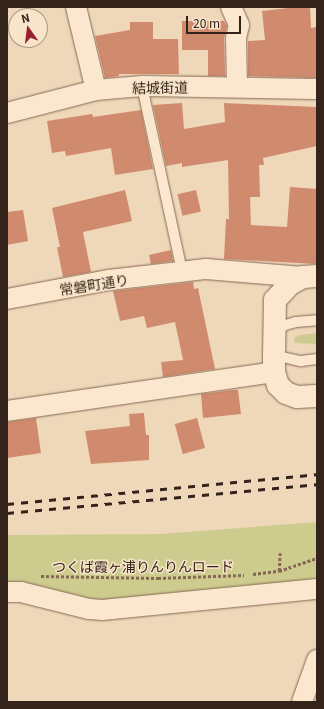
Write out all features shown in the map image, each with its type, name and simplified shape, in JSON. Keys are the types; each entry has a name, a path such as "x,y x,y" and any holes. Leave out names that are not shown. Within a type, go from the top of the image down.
{"street":[{"path":"76,7 96,90"},
{"path":"231,7 239,25 236,38 237,86"},
{"name":"結城街道","path":"7,113 96,90 142,86 237,86 317,89"},
{"name":"常磐町通り","path":"7,299 109,280 206,269 261,275 281,274 310,277"},
{"path":"261,275 275,300 274,364 278,385 286,394 297,397 317,396"},
{"path":"275,300 290,284 310,277"},
{"path":"7,411 274,364"},
{"path":"7,592 21,592 89,609 102,610 317,589"},
{"path":"302,702 317,660"}],"lane":[{"path":"142,86 182,271"},
{"path":"275,332 290,323 317,320"},
{"path":"274,364 317,359"}],"path":[{"name":"つくば霞ヶ浦りんりんロード","path":"38,576 195,578 279,571 317,558"}],"shaded area":[{"path":"317,333 317,344 295,343 294,338 300,335"},
{"path":"317,522 317,583 100,600 7,586 7,535 160,534"}],"building":[{"path":"310,7 311,28 317,27 317,78 248,76 248,41 265,40 262,11"},
{"path":"182,21 224,21 227,26 224,38 225,76 208,76 208,50 182,50"},
{"path":"130,22 153,22 153,39 178,39 179,74 119,74 119,76 105,78 95,36 130,30"},
{"path":"182,103 184,129 225,122 224,103 317,107 317,146 263,158 264,165 259,165 260,197 250,197 251,225 287,227 290,187 317,189 317,264 224,259 226,219 229,219 228,160 182,167 182,163 166,166 153,105"},
{"path":"141,110 153,169 115,175 111,148 66,156 65,151 52,153 47,121 92,114 93,117"},
{"path":"125,190 132,221 83,232 91,272 63,277 57,247 60,247 52,208"},
{"path":"196,190 201,211 182,216 177,194"},
{"path":"23,210 28,241 7,245 7,212"},
{"path":"171,250 173,261 151,264 149,255"},
{"path":"193,282 194,289 198,288 215,369 163,377 161,362 183,360 175,322 147,328 144,316 120,321 113,291"},
{"path":"238,390 241,414 203,418 201,394"},
{"path":"144,413 146,435 149,435 149,460 91,464 85,431 130,426 129,414"},
{"path":"36,418 41,453 7,458 7,422"},
{"path":"197,418 205,448 183,454 175,424"}],"railway":[{"path":"7,504 317,474"},
{"path":"7,513 317,484"}]}
